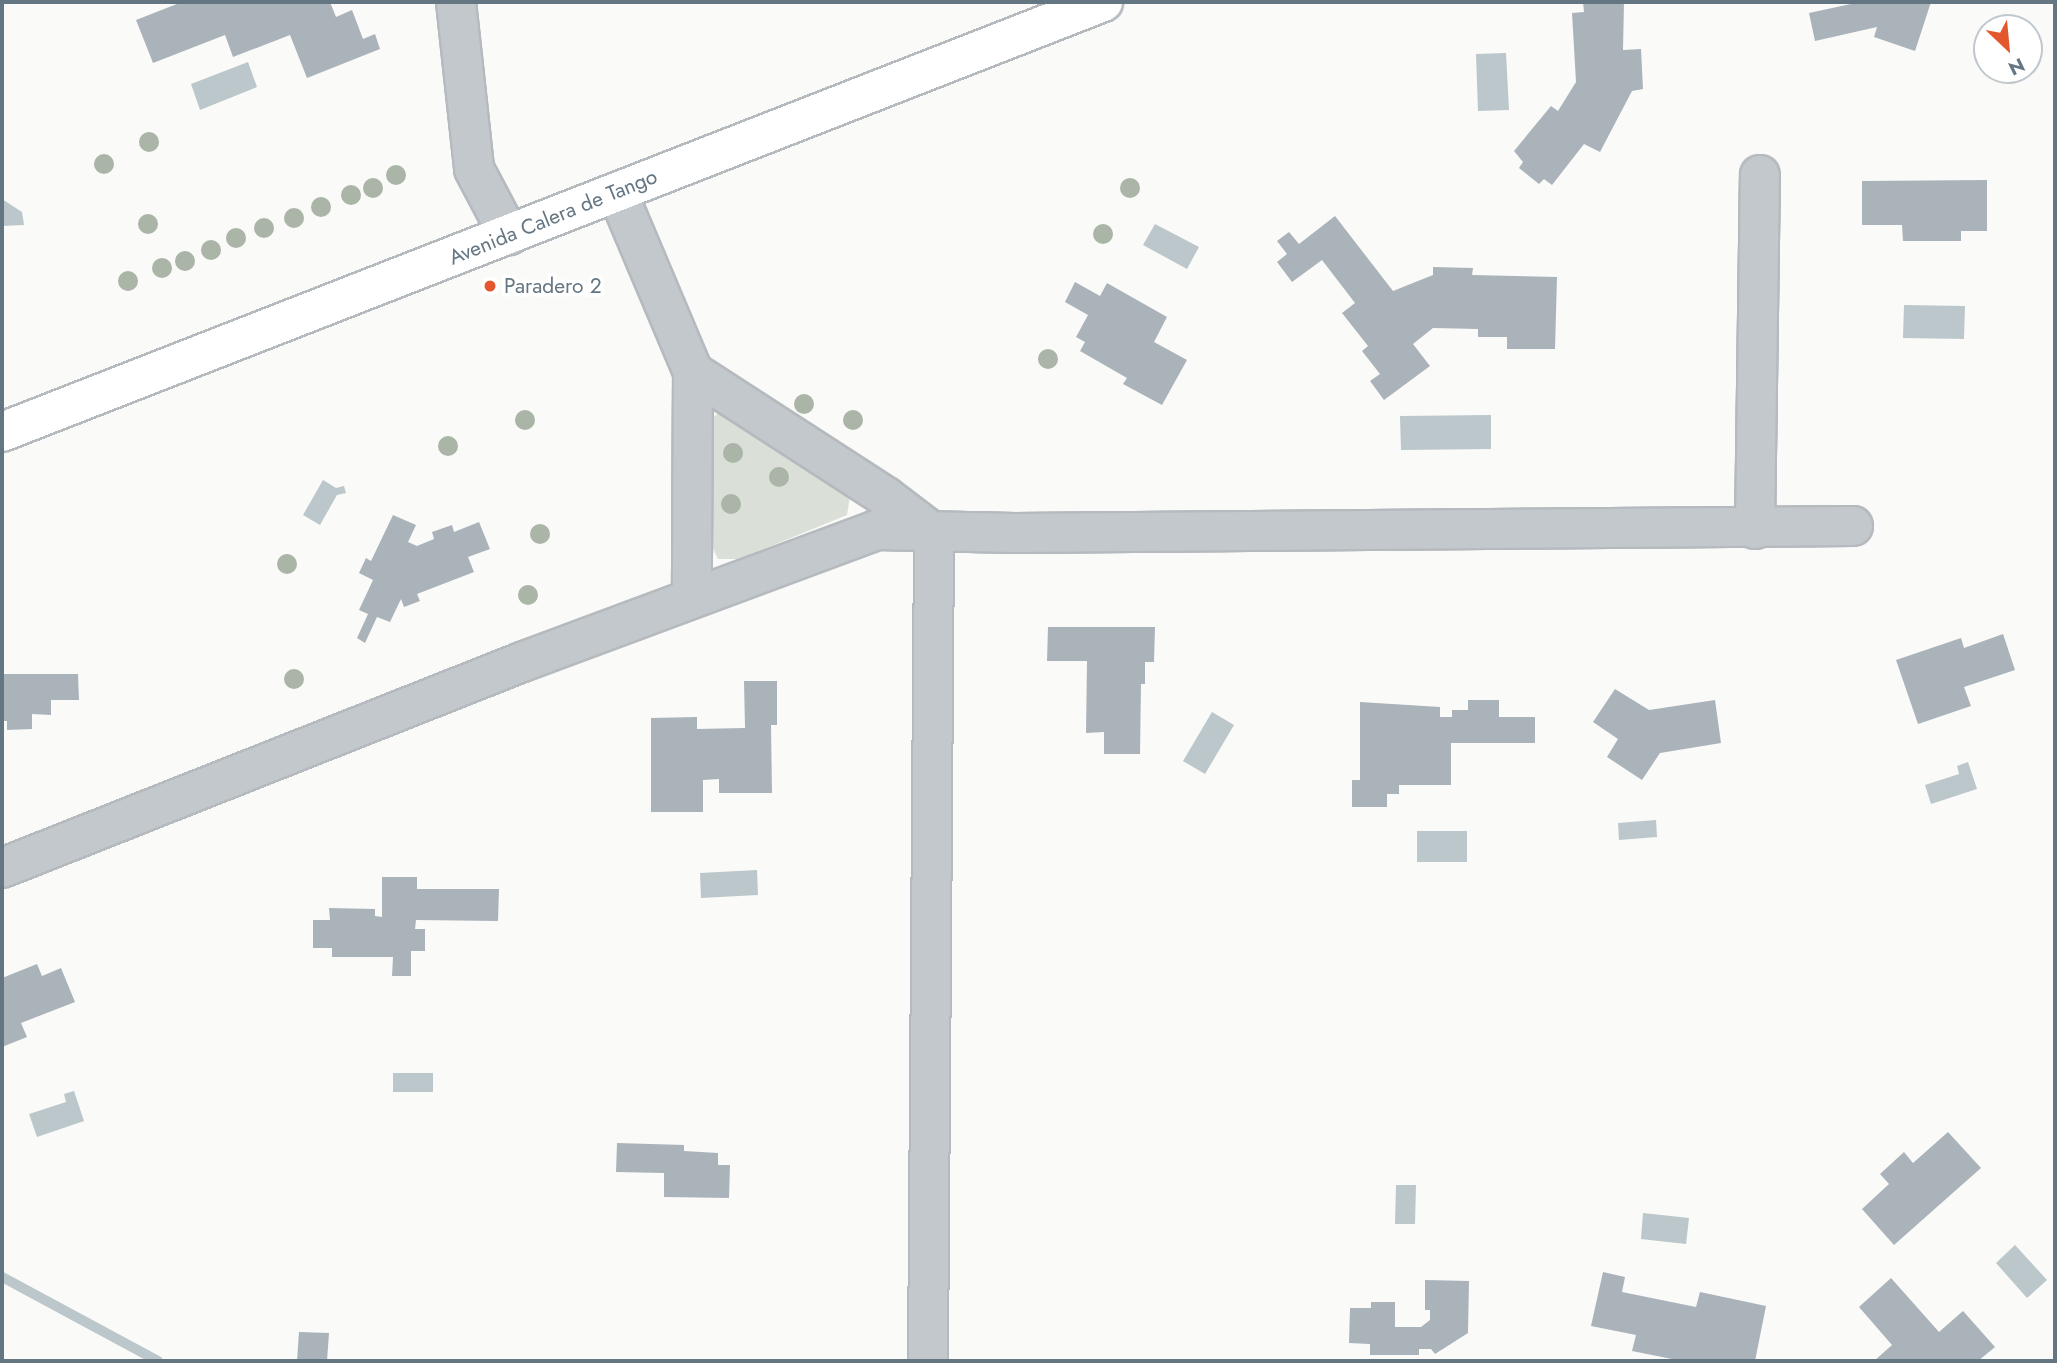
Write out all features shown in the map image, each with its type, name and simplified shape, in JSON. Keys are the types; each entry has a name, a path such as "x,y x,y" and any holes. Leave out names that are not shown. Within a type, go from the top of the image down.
{"main road":[{"name":"Avenida Calera de Tango","path":"2,432 1104,2"}],"street":[{"path":"456,2 474,169 509,235"},
{"path":"1755,529 1760,175"},
{"path":"617,192 693,372 692,597"},
{"path":"693,372 837,464 931,531 936,560 928,1361"},
{"path":"2,868 692,597 854,535 885,529 1755,529 1853,526"}],"shaded area":[{"path":"1506,53 1509,110 1478,111 1476,54"},
{"path":"248,62 257,87 200,110 191,84"},
{"path":"2,199 22,212 24,225 2,226"},
{"path":"1155,224 1199,247 1187,269 1143,245"},
{"path":"1904,305 1965,306 1964,339 1903,338"},
{"path":"721,411 850,496 847,515 739,559 718,559 710,542 711,419"},
{"path":"1491,415 1491,449 1401,450 1400,416"},
{"path":"323,480 336,488 344,486 346,493 337,495 320,525 303,515"},
{"path":"1212,712 1234,725 1205,774 1183,761"},
{"path":"1968,762 1977,789 1931,804 1925,785 1959,774 1957,766"},
{"path":"1656,820 1657,837 1619,840 1618,823"},
{"path":"1417,831 1467,831 1467,862 1417,862"},
{"path":"757,870 758,895 701,898 700,873"},
{"path":"393,1073 433,1073 433,1092 393,1092"},
{"path":"74,1091 84,1121 37,1137 29,1114 66,1102 64,1094"},
{"path":"1396,1185 1416,1185 1415,1224 1395,1224"},
{"path":"1643,1213 1689,1218 1686,1244 1641,1239"},
{"path":"2015,1245 2047,1280 2027,1298 1996,1263"}],"building":[{"path":"182,2 330,2 336,17 352,10 363,39 375,34 380,49 307,78 290,35 233,57 225,35 153,63 136,20"},
{"path":"1583,2 1624,2 1623,50 1641,49 1643,89 1632,91 1600,152 1584,144 1552,185 1544,179 1539,184 1519,168 1523,162 1514,151 1551,106 1558,111 1576,82 1572,13 1584,12"},
{"path":"1860,2 1931,2 1915,51 1874,37 1877,27 1815,41 1809,13"},
{"path":"1987,180 1987,231 1961,231 1961,241 1903,241 1902,225 1862,225 1862,181"},
{"path":"1335,216 1393,291 1433,275 1433,267 1473,268 1472,275 1557,277 1555,349 1507,349 1507,337 1478,337 1478,329 1433,328 1413,344 1430,366 1384,400 1370,381 1380,374 1362,351 1368,346 1342,313 1355,303 1322,260 1292,282 1277,262 1287,254 1277,241 1289,232 1299,244"},
{"path":"1075,282 1100,296 1107,283 1167,317 1154,342 1187,360 1162,405 1123,384 1127,378 1080,351 1085,342 1076,337 1088,315 1065,302"},
{"path":"393,515 416,525 408,542 417,546 434,539 432,532 452,525 454,532 479,522 490,549 468,557 474,572 417,594 420,601 404,607 401,599 390,622 377,617 365,643 357,638 368,614 359,610 373,580 359,573 366,558 371,561"},
{"path":"1048,627 1155,627 1154,662 1145,662 1145,684 1141,684 1140,754 1104,754 1104,732 1086,733 1087,661 1047,661"},
{"path":"2003,634 2015,670 1964,687 1971,706 1918,724 1896,660 1961,638 1964,648"},
{"path":"4,674 78,674 79,700 51,700 51,715 32,714 32,729 7,730 7,721 2,721"},
{"path":"744,681 777,681 777,725 771,725 772,793 719,793 719,779 703,780 703,812 651,812 651,718 697,717 697,729 745,728"},
{"path":"1615,689 1649,710 1715,700 1721,743 1660,753 1642,780 1607,757 1618,739 1593,722"},
{"path":"1468,700 1499,700 1499,717 1535,717 1535,743 1451,743 1451,785 1399,785 1399,794 1387,794 1387,807 1352,807 1352,780 1360,780 1360,702 1440,707 1440,717 1452,717 1452,710 1468,710"},
{"path":"382,877 417,877 417,889 499,889 498,921 416,920 415,929 425,929 425,951 411,951 411,976 392,976 393,957 332,957 332,948 313,948 313,920 330,920 329,908 375,909 375,916 382,917"},
{"path":"37,964 42,976 61,968 75,1002 21,1023 27,1037 2,1047 2,978"},
{"path":"1948,1132 1981,1168 1894,1245 1862,1209 1889,1184 1880,1174 1904,1152 1913,1163"},
{"path":"617,1143 684,1145 684,1151 718,1153 718,1165 730,1165 729,1198 664,1197 664,1173 616,1172"},
{"path":"1603,1272 1625,1277 1622,1292 1696,1307 1700,1292 1766,1306 1755,1361 1682,1361 1632,1351 1636,1335 1591,1326"},
{"path":"1891,1278 1939,1332 1963,1311 1995,1347 1978,1361 1874,1361 1892,1345 1859,1307"},
{"path":"1425,1280 1469,1281 1468,1333 1435,1354 1431,1349 1419,1349 1419,1355 1370,1355 1370,1344 1349,1343 1350,1308 1371,1308 1371,1302 1395,1302 1395,1327 1421,1327 1430,1320 1430,1310 1425,1310"},
{"path":"299,1332 329,1333 327,1361 297,1361"}],"waterway":[{"path":"2,1277 158,1361"}],"place":[{"name":"Paradero 2","path":"490,286"}]}
